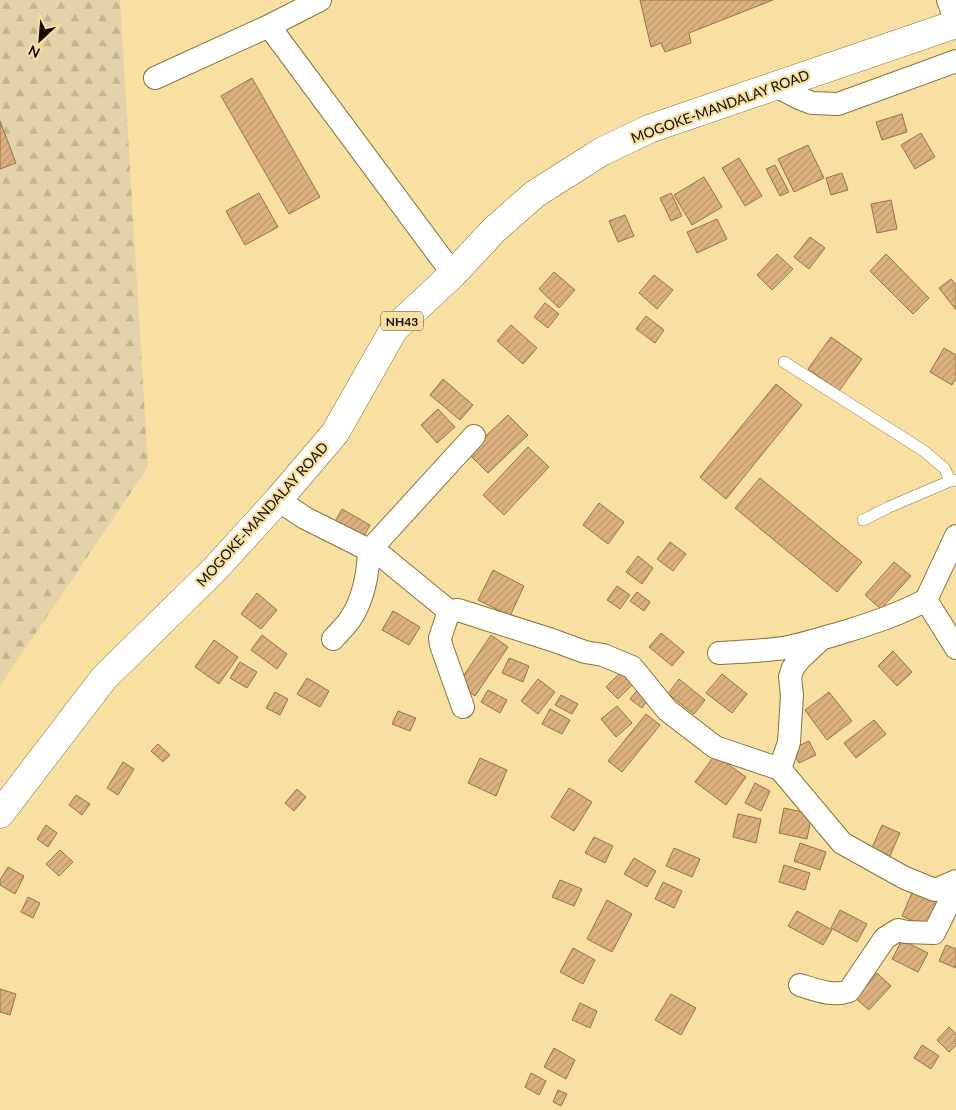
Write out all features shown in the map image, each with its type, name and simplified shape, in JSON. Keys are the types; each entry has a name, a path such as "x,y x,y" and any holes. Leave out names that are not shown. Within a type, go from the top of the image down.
{"highway":[{"name":"MOGOKE-MANDALAY ROAD","path":"1,810 104,678 215,569 278,500 336,432 394,329 452,274 494,230 535,194 601,152 649,129 956,23"}],"street":[{"path":"155,78 320,0"},
{"path":"948,0 956,23"},
{"path":"268,26 452,274"},
{"path":"776,86 812,103 838,104 956,61"},
{"path":"333,639 351,619 357,607 368,568 369,551 474,436"},
{"path":"278,500 305,518 383,557 449,611 458,610 585,652 603,654 632,667 667,710 715,747 780,769 842,843 905,878 935,890 956,881"},
{"path":"719,652 785,648 821,639 907,610 926,600 956,536"},
{"path":"926,600 956,648"},
{"path":"449,611 440,638 441,645 463,706"},
{"path":"780,769 789,742 792,695 790,678 793,668 821,639"},
{"path":"800,985 833,994 849,990 885,938 898,930 934,933 956,889"}],"lane":[{"path":"784,362 924,451 945,469 953,480 863,520"}],"green space":[{"path":"0,0 120,0 148,467 0,686"}],"building":[{"path":"640,0 773,0 689,33 691,43 665,52 661,43 651,47"},
{"path":"252,78 320,197 289,214 221,96"},
{"path":"902,114 907,132 882,140 876,122"},
{"path":"0,121 16,163 0,169"},
{"path":"921,133 935,157 915,169 901,145"},
{"path":"808,145 824,178 794,192 778,159"},
{"path":"739,158 762,196 745,206 722,168"},
{"path":"775,165 789,192 780,196 766,169"},
{"path":"842,173 848,190 831,195 826,178"},
{"path":"704,177 722,207 692,225 674,195"},
{"path":"259,193 278,227 245,245 226,211"},
{"path":"671,193 682,216 671,221 660,198"},
{"path":"891,200 897,229 877,233 871,204"},
{"path":"625,215 634,236 618,242 609,221"},
{"path":"717,219 727,239 697,253 687,232"},
{"path":"810,237 825,248 809,269 794,257"},
{"path":"777,254 793,269 772,290 757,275"},
{"path":"886,254 929,298 913,314 870,271"},
{"path":"554,272 575,290 559,308 539,289"},
{"path":"654,275 673,290 657,309 639,293"},
{"path":"951,279 956,285 956,310 939,288"},
{"path":"545,303 559,314 548,328 534,317"},
{"path":"646,316 664,330 655,343 636,329"},
{"path":"511,325 537,348 523,364 497,341"},
{"path":"831,337 862,359 839,391 808,369"},
{"path":"944,348 956,355 956,378 952,385 930,372"},
{"path":"443,379 473,405 460,420 430,395"},
{"path":"776,384 802,405 726,499 700,477"},
{"path":"438,409 455,427 437,443 421,425"},
{"path":"508,415 528,435 488,473 468,453"},
{"path":"528,447 549,467 504,515 483,495"},
{"path":"760,478 862,562 837,592 735,508"},
{"path":"599,503 624,522 608,544 583,525"},
{"path":"342,509 370,525 360,543 332,527"},
{"path":"670,542 686,554 673,571 657,559"},
{"path":"638,556 653,568 642,584 626,572"},
{"path":"894,562 911,576 881,609 865,595"},
{"path":"493,570 524,586 510,616 478,600"},
{"path":"617,586 630,595 620,609 607,600"},
{"path":"637,592 650,602 644,611 630,601"},
{"path":"257,593 277,610 261,629 241,614"},
{"path":"393,611 420,627 409,645 382,630"},
{"path":"661,633 684,652 672,666 649,647"},
{"path":"262,635 287,654 277,669 251,650"},
{"path":"491,635 508,647 475,696 458,684"},
{"path":"214,640 238,657 219,684 195,667"},
{"path":"893,651 912,672 897,686 878,666"},
{"path":"509,658 529,666 523,682 502,673"},
{"path":"240,662 257,672 247,688 230,678"},
{"path":"622,671 634,683 618,699 606,687"},
{"path":"722,674 747,694 732,713 706,693"},
{"path":"307,678 329,691 320,707 297,694"},
{"path":"538,679 555,692 538,714 521,701"},
{"path":"679,679 705,700 694,714 668,694"},
{"path":"639,688 650,696 642,708 630,699"},
{"path":"488,690 507,700 500,713 481,702"},
{"path":"275,692 288,699 280,715 266,708"},
{"path":"829,692 852,721 827,740 805,710"},
{"path":"561,695 578,704 572,714 555,705"},
{"path":"617,706 632,723 616,737 601,719"},
{"path":"550,709 570,720 562,734 542,724"},
{"path":"398,711 416,718 410,731 392,724"},
{"path":"646,714 660,725 622,772 608,761"},
{"path":"874,720 886,734 856,758 844,743"},
{"path":"809,741 816,755 799,763 792,749"},
{"path":"158,744 170,755 163,762 151,751"},
{"path":"715,755 746,777 726,805 695,782"},
{"path":"480,758 507,770 496,796 468,783"},
{"path":"123,762 134,769 118,795 107,788"},
{"path":"755,783 770,791 761,811 745,803"},
{"path":"569,788 592,802 574,831 551,817"},
{"path":"297,789 306,797 294,811 285,803"},
{"path":"76,795 90,804 82,815 69,805"},
{"path":"784,808 812,814 807,839 779,833"},
{"path":"738,814 761,819 756,843 733,837"},
{"path":"46,825 57,833 48,847 37,839"},
{"path":"882,825 900,833 889,858 871,850"},
{"path":"594,837 613,846 605,863 585,853"},
{"path":"800,843 826,852 820,870 794,861"},
{"path":"674,848 700,859 692,877 666,866"},
{"path":"60,850 73,862 59,876 46,864"},
{"path":"634,858 656,871 647,887 624,874"},
{"path":"784,865 810,873 805,890 779,882"},
{"path":"8,867 24,876 15,894 0,885 0,880"},
{"path":"560,880 582,889 574,906 552,897"},
{"path":"663,882 682,891 674,908 655,899"},
{"path":"914,888 938,899 926,927 902,916"},
{"path":"28,897 40,903 33,918 21,912"},
{"path":"607,900 632,914 612,952 587,939"},
{"path":"840,910 867,924 857,942 831,928"},
{"path":"797,911 832,930 823,945 788,926"},
{"path":"902,940 928,953 918,972 892,959"},
{"path":"946,945 956,949 956,968 939,961"},
{"path":"573,948 595,960 583,984 560,972"},
{"path":"877,973 891,986 869,1010 855,998"},
{"path":"0,989 16,994 10,1015 0,1012"},
{"path":"671,994 696,1008 681,1035 655,1020"},
{"path":"580,1003 597,1011 590,1028 572,1020"},
{"path":"949,1027 956,1034 956,1045 949,1052 937,1040"},
{"path":"922,1045 939,1056 931,1069 914,1058"},
{"path":"554,1048 575,1060 566,1079 544,1067"},
{"path":"531,1073 546,1081 539,1095 525,1087"},
{"path":"558,1090 567,1094 561,1106 553,1102"}]}
